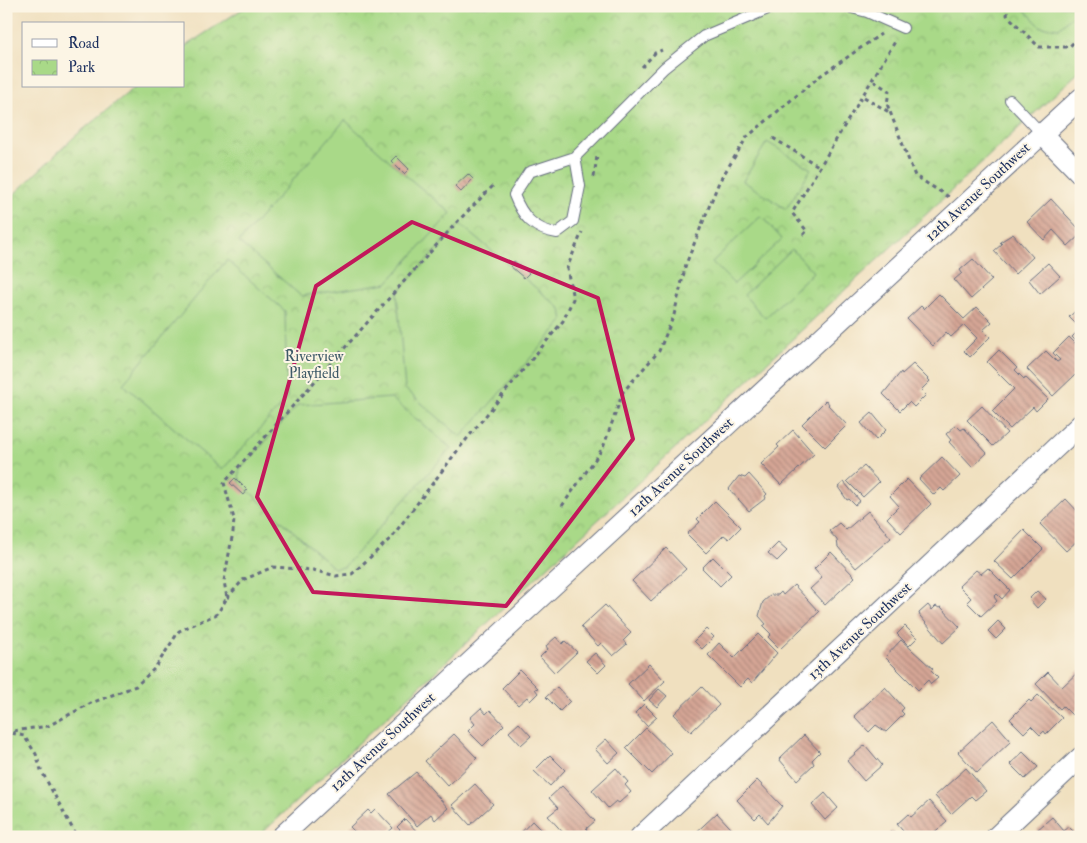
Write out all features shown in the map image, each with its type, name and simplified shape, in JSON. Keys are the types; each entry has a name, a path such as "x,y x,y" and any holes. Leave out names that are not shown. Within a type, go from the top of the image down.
{"street":[{"name":"12th Avenue Southwest","path":"281,837 1081,98"},
{"path":"1042,134 1081,174"},
{"name":"13th Avenue Southwest","path":"640,837 1081,424"},
{"path":"996,837 1081,757"}],"lane":[{"path":"575,157 580,186 573,221 558,233 545,232 521,213 514,195 529,172 575,157 664,68 704,36 775,6"},
{"path":"844,6 867,12 903,28"},
{"path":"1010,100 1042,134"}],"path":[{"path":"1004,6 1008,10 1007,15 1039,47 1069,47 1081,35"},
{"path":"562,506 603,448 623,392 659,351 674,315 686,264 719,182 747,137 820,76 882,33 891,23"},
{"path":"803,235 808,231 792,213 874,81 903,28"},
{"path":"638,71 655,53 664,49"},
{"path":"874,81 889,90 887,104 915,176 953,199"},
{"path":"864,97 890,112"},
{"path":"773,138 820,167"},
{"path":"593,181 597,152"},
{"path":"227,598 224,580 234,519 224,483 445,235 493,186"},
{"path":"7,732 48,726 91,703 136,686 155,668 179,631 217,614 227,598 243,580 273,566 313,570 336,576 352,574 391,538 455,454 563,321 573,299 567,268 583,227"},
{"path":"7,732 24,736 36,754 40,770 77,837"}],"highlighted area":[{"path":"412,222 598,298 633,439 506,606 313,592 257,497 316,286"}],"green space":[{"name":"Riverview Playfield","path":"247,6 1081,6 1081,70 258,837 6,837 6,202 73,138 134,88 185,88 185,46"},
{"path":"1021,6 1081,7 1059,28 1041,27"},
{"path":"345,120 404,174 451,213 387,283 301,296 239,242"},
{"path":"767,142 811,169 786,209 743,181"},
{"path":"761,216 782,239 734,284 712,262"},
{"path":"460,224 561,309 563,321 461,437 405,389 397,293"},
{"path":"792,249 813,272 765,318 744,295"},
{"path":"227,260 285,311 287,399 222,470 123,384"},
{"path":"391,398 451,448 344,567 334,568 240,483 239,471 298,405"}],"building":[{"path":"396,156 409,169 404,174 391,161"},
{"path":"468,174 473,179 461,192 455,186"},
{"path":"1051,199 1081,231 1081,234 1068,246 1053,230 1044,240 1027,222"},
{"path":"1013,234 1033,257 1015,274 994,251 1002,244 1000,242"},
{"path":"973,259 992,280 971,299 954,280 962,273 960,270"},
{"path":"514,261 529,273 524,278 510,266"},
{"path":"1048,263 1060,276 1040,294 1029,280"},
{"path":"939,294 964,319 977,307 992,322 983,330 990,337 970,357 964,351 977,338 964,325 951,337 946,332 933,346 907,319 921,306 924,309"},
{"path":"1081,306 1081,323 1078,326 1069,317"},
{"path":"1081,328 1081,346 1072,337"},
{"path":"1069,337 1081,349 1081,379 1075,375 1053,396 1027,369 1046,351 1057,362 1060,360 1053,353"},
{"path":"999,350 1017,368 1015,370 1024,379 1025,377 1048,399 1036,411 1033,407 1010,429 992,411 1014,389 987,362"},
{"path":"913,364 930,381 921,390 926,395 914,407 909,402 900,411 883,394 901,372 902,374"},
{"path":"826,400 828,405 847,425 825,447 802,424"},
{"path":"982,406 1007,433 993,446 967,420"},
{"path":"872,413 886,430 876,440 861,423"},
{"path":"956,425 961,430 964,428 987,453 972,467 949,442 951,440 946,434"},
{"path":"793,430 814,454 781,485 761,464"},
{"path":"942,457 960,476 944,491 941,488 934,495 919,479"},
{"path":"864,466 879,482 863,497 847,481"},
{"path":"749,474 767,494 766,498 749,511 729,489 739,476 745,478"},
{"path":"235,478 247,490 243,495 230,483"},
{"path":"907,479 931,504 901,533 887,518 899,506 890,496"},
{"path":"844,482 860,501 855,505 849,499 847,500 838,487"},
{"path":"1066,499 1081,515 1081,537 1066,551 1040,524"},
{"path":"715,501 741,527 729,539 724,535 706,553 687,534 700,522 697,519"},
{"path":"868,511 891,538 856,568 838,547 837,540 829,531 839,523 846,530"},
{"path":"1024,530 1043,549 1013,579 994,561"},
{"path":"778,543 787,551 777,561 768,553"},
{"path":"666,548 686,569 651,601 632,581"},
{"path":"831,552 855,577 825,605 810,589 822,578 814,569"},
{"path":"713,557 731,575 720,586 702,568"},
{"path":"988,568 1010,590 1002,599 997,594 994,597 997,601 981,616 967,602 971,598 959,586 976,570 981,574"},
{"path":"794,585 819,612 780,649 768,637 771,634 763,626 766,624 759,616 763,602 771,595 778,595 781,592 783,595"},
{"path":"1037,591 1046,599 1037,608 1029,599"},
{"path":"605,605 631,633 623,641 627,644 613,656 601,643 598,646 581,627"},
{"path":"928,605 932,610 936,606 941,607 960,627 943,643 920,616 919,613"},
{"path":"998,621 1006,629 996,639 988,631"},
{"path":"905,626 917,638 909,646 897,634"},
{"path":"706,629 714,637 702,649 694,641"},
{"path":"758,634 777,653 752,683 748,679 740,687 708,655 719,643 734,658"},
{"path":"556,637 562,644 565,641 577,652 555,673 540,657 548,649 546,646"},
{"path":"901,640 933,669 931,671 938,678 931,684 928,680 918,690 885,657"},
{"path":"595,653 606,665 598,673 586,661"},
{"path":"649,664 665,681 644,701 628,684"},
{"path":"1081,669 1081,706 1072,715 1063,706 1060,709 1036,684 1048,672 1062,687"},
{"path":"520,670 538,688 535,689 538,693 530,701 527,697 518,705 502,688"},
{"path":"557,687 570,701 560,711 546,697"},
{"path":"702,687 719,705 691,732 674,714"},
{"path":"885,687 904,708 901,711 904,714 886,732 876,725 869,732 854,716"},
{"path":"659,689 667,696 657,707 649,700"},
{"path":"1038,695 1062,718 1046,734 1044,731 1040,735 1031,726 1024,733 1010,719 1029,700 1031,702"},
{"path":"644,704 657,717 647,726 635,713"},
{"path":"481,708 486,714 490,710 504,725 483,746 468,731 475,724 470,718"},
{"path":"993,720 1011,741 977,773 958,752"},
{"path":"519,723 531,736 521,745 509,732"},
{"path":"646,728 672,753 652,774 626,748"},
{"path":"454,734 477,758 448,786 425,761"},
{"path":"804,735 820,752 812,760 814,764 797,780 779,759"},
{"path":"606,739 619,753 608,763 595,749"},
{"path":"865,745 882,765 864,781 847,761"},
{"path":"1023,752 1038,767 1025,779 1010,764"},
{"path":"550,755 565,770 550,786 534,771"},
{"path":"616,768 628,782 625,785 631,792 619,803 616,801 608,808 592,790"},
{"path":"966,768 986,791 975,800 971,796 951,814 935,796"},
{"path":"416,772 448,808 435,820 431,814 417,826 389,794"},
{"path":"757,780 782,806 768,823 760,814 755,819 737,800"},
{"path":"475,784 493,804 470,825 452,805"},
{"path":"562,786 595,821 586,829 589,832 584,837 580,834 577,837 567,837 548,816 558,808 549,798"},
{"path":"825,793 838,808 825,820 812,805"},
{"path":"929,801 947,821 929,837 908,837 897,824 908,814 911,817"},
{"path":"375,809 393,828 383,837 360,837 350,827 368,810 371,813"},
{"path":"717,813 739,837 691,837"},
{"path":"1052,817 1064,831 1069,827 1075,833 1081,828 1081,837 1042,837 1037,830"},
{"path":"405,819 422,837 400,837 404,834 397,827"},
{"path":"532,821 548,837 517,837"},
{"path":"892,831 897,837 885,837"}]}
